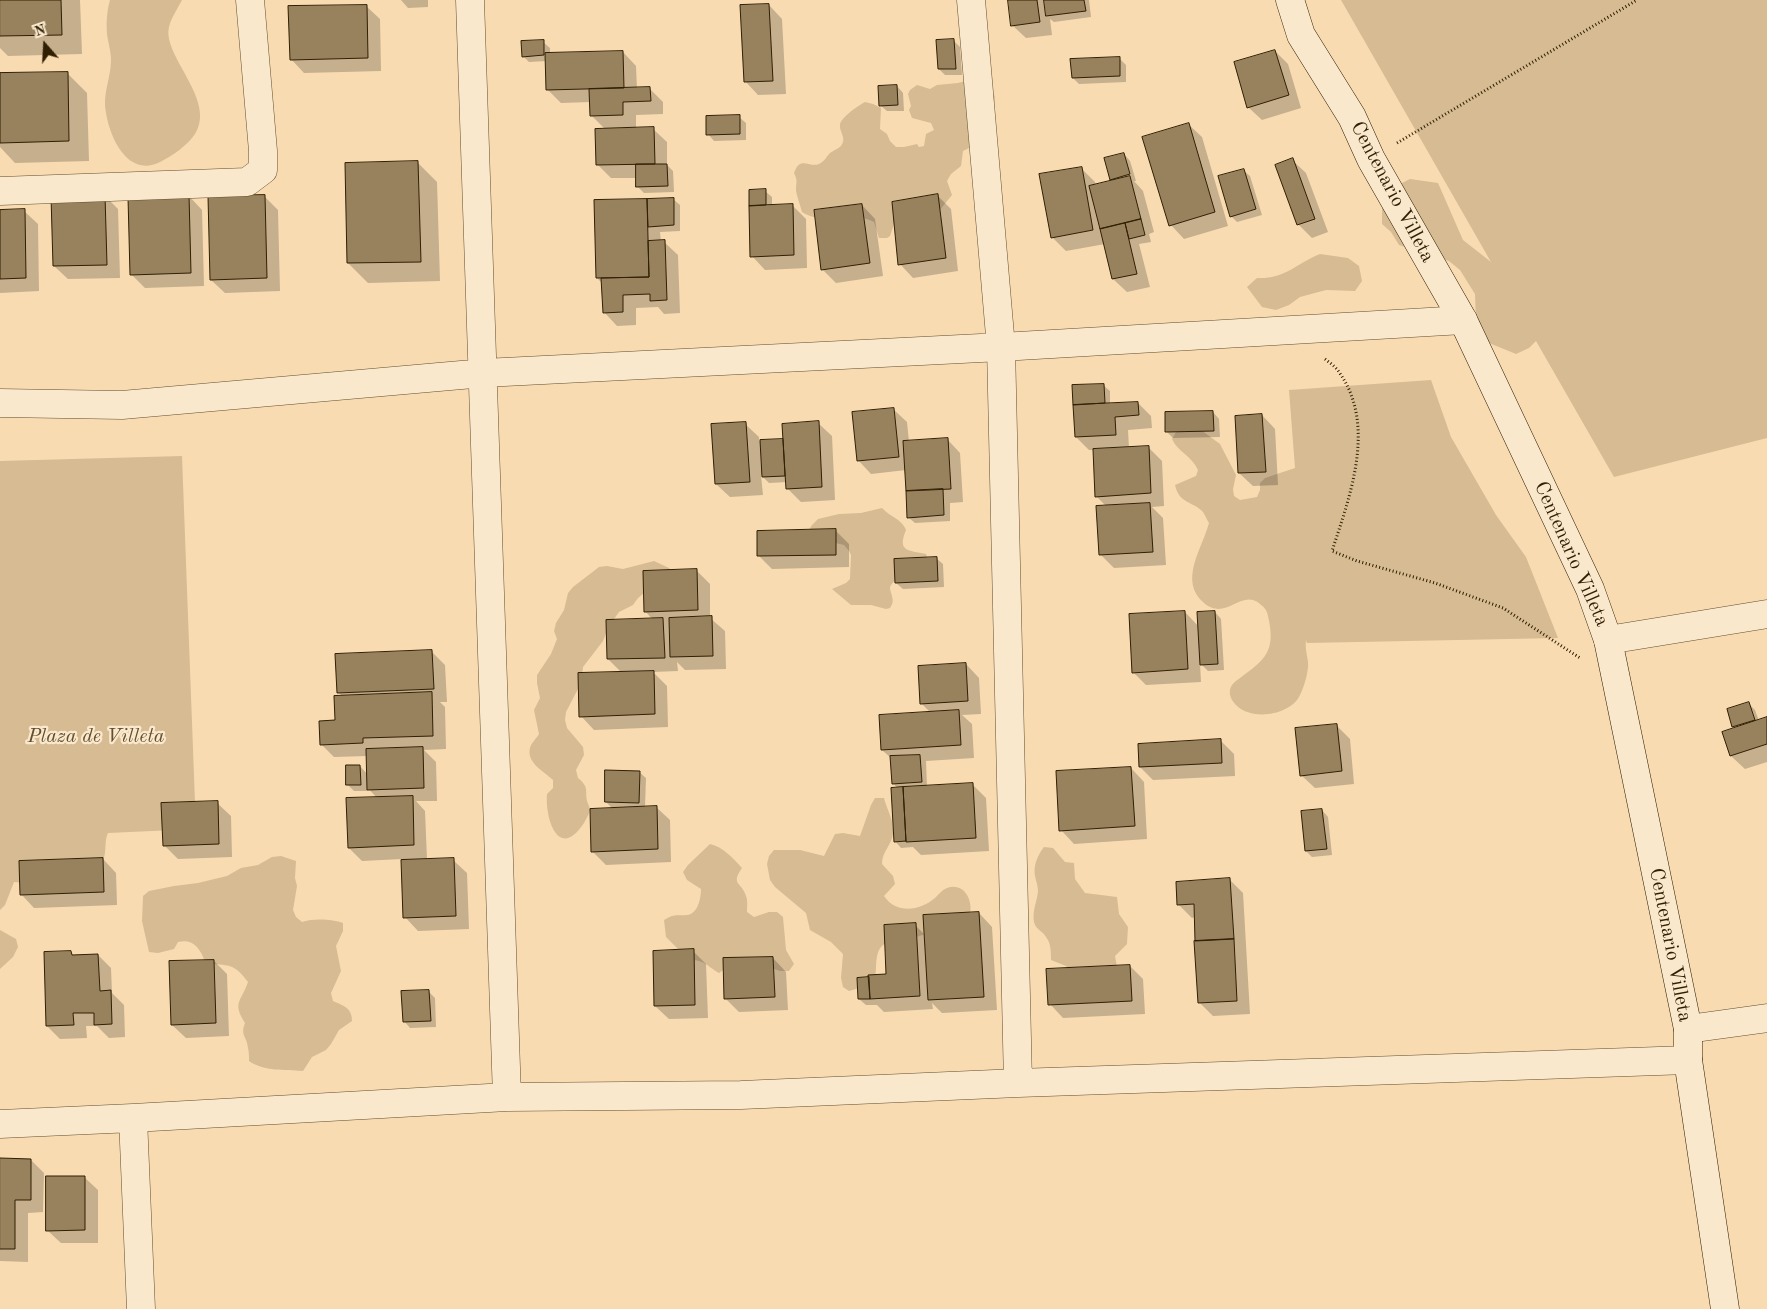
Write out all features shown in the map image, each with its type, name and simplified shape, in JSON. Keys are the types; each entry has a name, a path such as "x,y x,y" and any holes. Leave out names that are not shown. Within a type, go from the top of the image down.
{"street":[{"path":"0,191 247,182 263,170 250,0"},
{"path":"470,0 507,1097"},
{"path":"971,0 1001,347 1018,1083"},
{"name":"Centenario Villeta","path":"1290,0 1301,35 1352,116 1371,159 1463,320 1590,590 1608,640 1688,1029 1688,1060 1726,1309"},
{"path":"0,403 122,405 484,373 1001,347 1463,320"},
{"path":"1608,640 1767,614"},
{"path":"1688,1029 1767,1018"},
{"path":"0,1124 507,1097 741,1095 1018,1083 1688,1060"},
{"path":"133,1118 142,1309"}],"path":[{"path":"1371,159 1637,0"},
{"path":"1322,357 1339,371 1347,386 1351,394 1358,427 1357,465 1348,502 1332,551 1357,561 1435,583 1503,608 1586,663"}],"green space":[{"path":"110,0 182,0 169,27 169,39 173,51 195,93 200,121 195,134 184,146 165,160 149,166 139,165 122,153 116,144 108,123 105,100 111,60 107,34 107,12"},
{"path":"1341,0 1767,0 1767,438 1614,477 1536,341 1529,348 1516,354 1489,343 1476,322 1475,294 1460,270 1449,261 1399,245 1391,232 1382,224 1382,209 1388,197 1398,185 1410,179 1438,183 1463,240 1491,262"},
{"path":"966,81 989,85 995,97 994,104 971,147 963,151 961,166 951,174 947,181 952,195 939,211 896,221 890,236 887,238 879,238 874,222 865,219 856,217 819,218 802,212 796,190 794,173 796,168 802,163 819,164 830,153 840,147 843,136 840,125 850,112 865,102 873,104 881,108 880,129 887,134 890,141 896,147 917,144 919,147 924,146 926,134 934,130 931,123 912,118 909,110 911,106 908,94 910,90 917,85 930,89 937,85"},
{"path":"1320,254 1348,258 1359,266 1362,281 1355,291 1326,290 1300,297 1289,305 1276,310 1262,307 1247,287 1257,278 1267,278 1283,273"},
{"path":"1431,380 1451,437 1496,515 1526,557 1558,638 1307,643 1306,640 1308,670 1303,688 1295,702 1289,707 1271,714 1244,711 1233,701 1230,690 1234,683 1267,653 1271,638 1268,614 1263,606 1253,600 1246,600 1219,609 1212,608 1204,603 1196,594 1192,575 1194,564 1209,523 1199,508 1183,499 1177,491 1175,485 1196,476 1198,470 1172,439 1176,432 1197,427 1220,444 1236,475 1233,489 1234,496 1240,500 1257,497 1260,483 1265,478 1295,468 1289,390"},
{"name":"Plaza de Villeta","path":"182,456 196,829 108,833 103,861 38,884 14,882 5,905 0,910 0,461"},
{"path":"882,508 904,526 906,530 903,542 906,549 926,554 930,566 906,574 891,585 893,601 890,608 886,609 871,605 851,605 832,589 846,583 850,579 851,555 849,551 844,545 805,536 818,519"},
{"path":"654,561 669,568 674,575 649,589 633,605 619,612 609,626 603,641 583,667 581,683 566,712 567,728 583,747 584,755 576,770 578,778 586,788 590,809 584,823 575,834 567,838 561,837 555,832 548,815 547,794 553,788 553,780 533,763 530,753 531,746 539,734 534,710 540,698 537,675 551,654 557,639 554,631 556,623 564,610 568,593 573,587 599,567 607,566 623,569"},
{"path":"875,798 884,798 893,828 891,841 882,859 882,864 893,876 895,884 884,896 889,902 901,908 915,908 929,902 945,889 953,887 963,890 969,898 971,909 970,914 920,936 886,943 879,950 873,984 849,991 843,987 841,978 843,954 831,942 810,930 806,913 775,887 770,880 767,864 769,856 774,850 800,850 824,856 835,834 843,833 860,836"},
{"path":"710,844 723,850 742,868 737,881 747,898 747,912 754,917 769,912 777,912 783,917 786,950 794,964 789,971 780,971 765,966 732,964 719,973 702,962 689,960 666,937 664,920 673,916 691,914 698,905 701,889 687,880 683,872"},
{"path":"1044,847 1053,848 1065,862 1074,863 1075,879 1085,893 1117,897 1119,914 1128,927 1127,944 1115,956 1118,972 1076,979 1066,966 1051,960 1049,942 1034,922 1034,910 1038,891 1035,864"},
{"path":"281,856 296,861 295,878 297,886 293,910 296,917 302,922 323,919 343,923 343,931 336,946 341,971 331,993 333,1001 349,1010 352,1021 339,1030 326,1050 312,1057 303,1071 262,1067 249,1061 249,1053 243,1033 245,1023 238,1006 248,982 239,971 230,966 206,964 196,946 184,941 178,942 174,949 158,953 149,952 142,921 143,896 149,891 227,876 241,868 258,865 272,857"},
{"path":"0,930 16,939 18,947 13,957 0,969"}],"building":[{"path":"0,0 61,0 62,35 0,36"},
{"path":"1008,0 1037,0 1040,22 1011,26"},
{"path":"1044,0 1084,0 1086,11 1046,16"},
{"path":"769,4 773,81 744,82 740,5"},
{"path":"367,5 368,58 290,60 288,6"},
{"path":"954,39 956,69 938,69 936,40"},
{"path":"544,40 544,55 522,57 521,41"},
{"path":"1275,50 1289,95 1247,108 1234,62"},
{"path":"623,51 624,88 546,90 545,53"},
{"path":"1120,57 1120,76 1072,78 1070,59"},
{"path":"68,72 69,141 0,143 0,73"},
{"path":"897,85 898,105 879,106 878,86"},
{"path":"650,87 651,101 623,102 623,115 590,116 589,89"},
{"path":"740,115 740,134 706,135 706,116"},
{"path":"1189,123 1215,212 1169,226 1142,137"},
{"path":"654,127 655,164 596,165 595,129"},
{"path":"1124,153 1130,174 1110,180 1104,158"},
{"path":"1293,158 1315,219 1297,225 1275,165"},
{"path":"418,161 421,262 347,263 345,163"},
{"path":"636,164 667,164 668,186 636,187"},
{"path":"1082,167 1093,230 1051,238 1039,174"},
{"path":"1244,169 1256,209 1230,217 1218,176"},
{"path":"1130,176 1141,219 1100,229 1089,186"},
{"path":"766,189 766,205 749,206 749,190"},
{"path":"938,194 946,258 898,265 892,202"},
{"path":"105,195 107,265 53,266 51,196"},
{"path":"189,195 191,273 130,275 128,197"},
{"path":"265,195 267,278 210,280 208,196"},
{"path":"674,198 674,225 648,227 647,199"},
{"path":"647,199 649,277 596,278 594,200"},
{"path":"793,204 794,255 750,257 749,206"},
{"path":"862,204 870,263 821,270 814,210"},
{"path":"25,209 26,278 0,279 0,210"},
{"path":"1141,219 1145,235 1129,239 1125,223"},
{"path":"1125,223 1137,274 1112,279 1100,229"},
{"path":"665,240 667,300 650,301 650,294 623,295 623,312 603,313 601,278 649,277 648,241"},
{"path":"1104,384 1105,403 1073,405 1072,385"},
{"path":"1138,402 1139,415 1115,417 1116,435 1075,437 1073,405"},
{"path":"894,408 899,457 857,461 852,412"},
{"path":"1213,411 1214,431 1165,432 1165,412"},
{"path":"1262,414 1266,472 1238,473 1235,416"},
{"path":"819,421 822,487 786,489 782,424"},
{"path":"746,422 750,482 715,484 711,424"},
{"path":"948,438 951,489 906,491 903,441"},
{"path":"783,439 785,476 762,477 760,440"},
{"path":"1149,446 1151,493 1095,497 1093,449"},
{"path":"943,489 944,515 907,518 906,491"},
{"path":"1150,503 1153,552 1099,555 1096,506"},
{"path":"836,529 836,555 757,556 757,531"},
{"path":"937,557 938,581 895,583 894,559"},
{"path":"697,569 698,610 644,612 643,571"},
{"path":"1185,611 1188,669 1132,673 1129,614"},
{"path":"1215,611 1218,664 1200,665 1197,612"},
{"path":"712,616 713,656 670,657 669,618"},
{"path":"663,618 665,658 607,659 606,620"},
{"path":"432,650 434,689 337,693 335,654"},
{"path":"966,663 968,701 920,704 918,666"},
{"path":"654,671 655,714 579,717 578,673"},
{"path":"432,692 433,736 363,738 363,743 320,745 319,721 335,720 334,696"},
{"path":"1749,702 1755,720 1732,727 1727,709"},
{"path":"959,710 961,745 881,750 879,715"},
{"path":"1767,717 1767,744 1730,756 1722,732"},
{"path":"1337,724 1342,771 1300,776 1295,728"},
{"path":"1221,739 1222,763 1139,767 1138,744"},
{"path":"423,747 424,788 367,790 366,749"},
{"path":"920,755 922,782 892,784 890,756"},
{"path":"346,765 360,765 361,785 346,785"},
{"path":"1131,767 1135,826 1059,831 1056,771"},
{"path":"605,770 640,771 639,803 605,802"},
{"path":"973,783 976,838 906,842 903,787"},
{"path":"903,787 906,841 894,842 891,788"},
{"path":"413,796 414,845 348,848 346,798"},
{"path":"218,801 219,844 163,846 161,803"},
{"path":"657,806 658,849 591,852 590,809"},
{"path":"1322,809 1327,849 1305,851 1301,811"},
{"path":"103,858 104,892 20,895 19,861"},
{"path":"454,858 456,916 403,918 401,860"},
{"path":"1230,878 1234,939 1195,941 1194,904 1177,905 1176,882"},
{"path":"979,912 984,997 928,1000 923,915"},
{"path":"916,923 920,996 870,999 868,975 886,974 884,925"},
{"path":"1234,939 1237,1001 1198,1003 1194,941"},
{"path":"694,949 695,1005 654,1006 653,951"},
{"path":"71,951 72,955 98,954 100,991 111,990 112,1024 94,1025 94,1013 73,1013 74,1025 46,1026 44,952"},
{"path":"773,957 775,997 724,999 723,958"},
{"path":"214,960 216,1023 171,1025 169,961"},
{"path":"1130,965 1132,1001 1048,1005 1046,969"},
{"path":"869,977 870,999 858,999 857,978"},
{"path":"429,990 431,1021 403,1022 401,991"},
{"path":"0,1158 31,1159 31,1200 15,1200 15,1249 0,1249"},
{"path":"46,1176 85,1176 85,1230 46,1231"}]}
